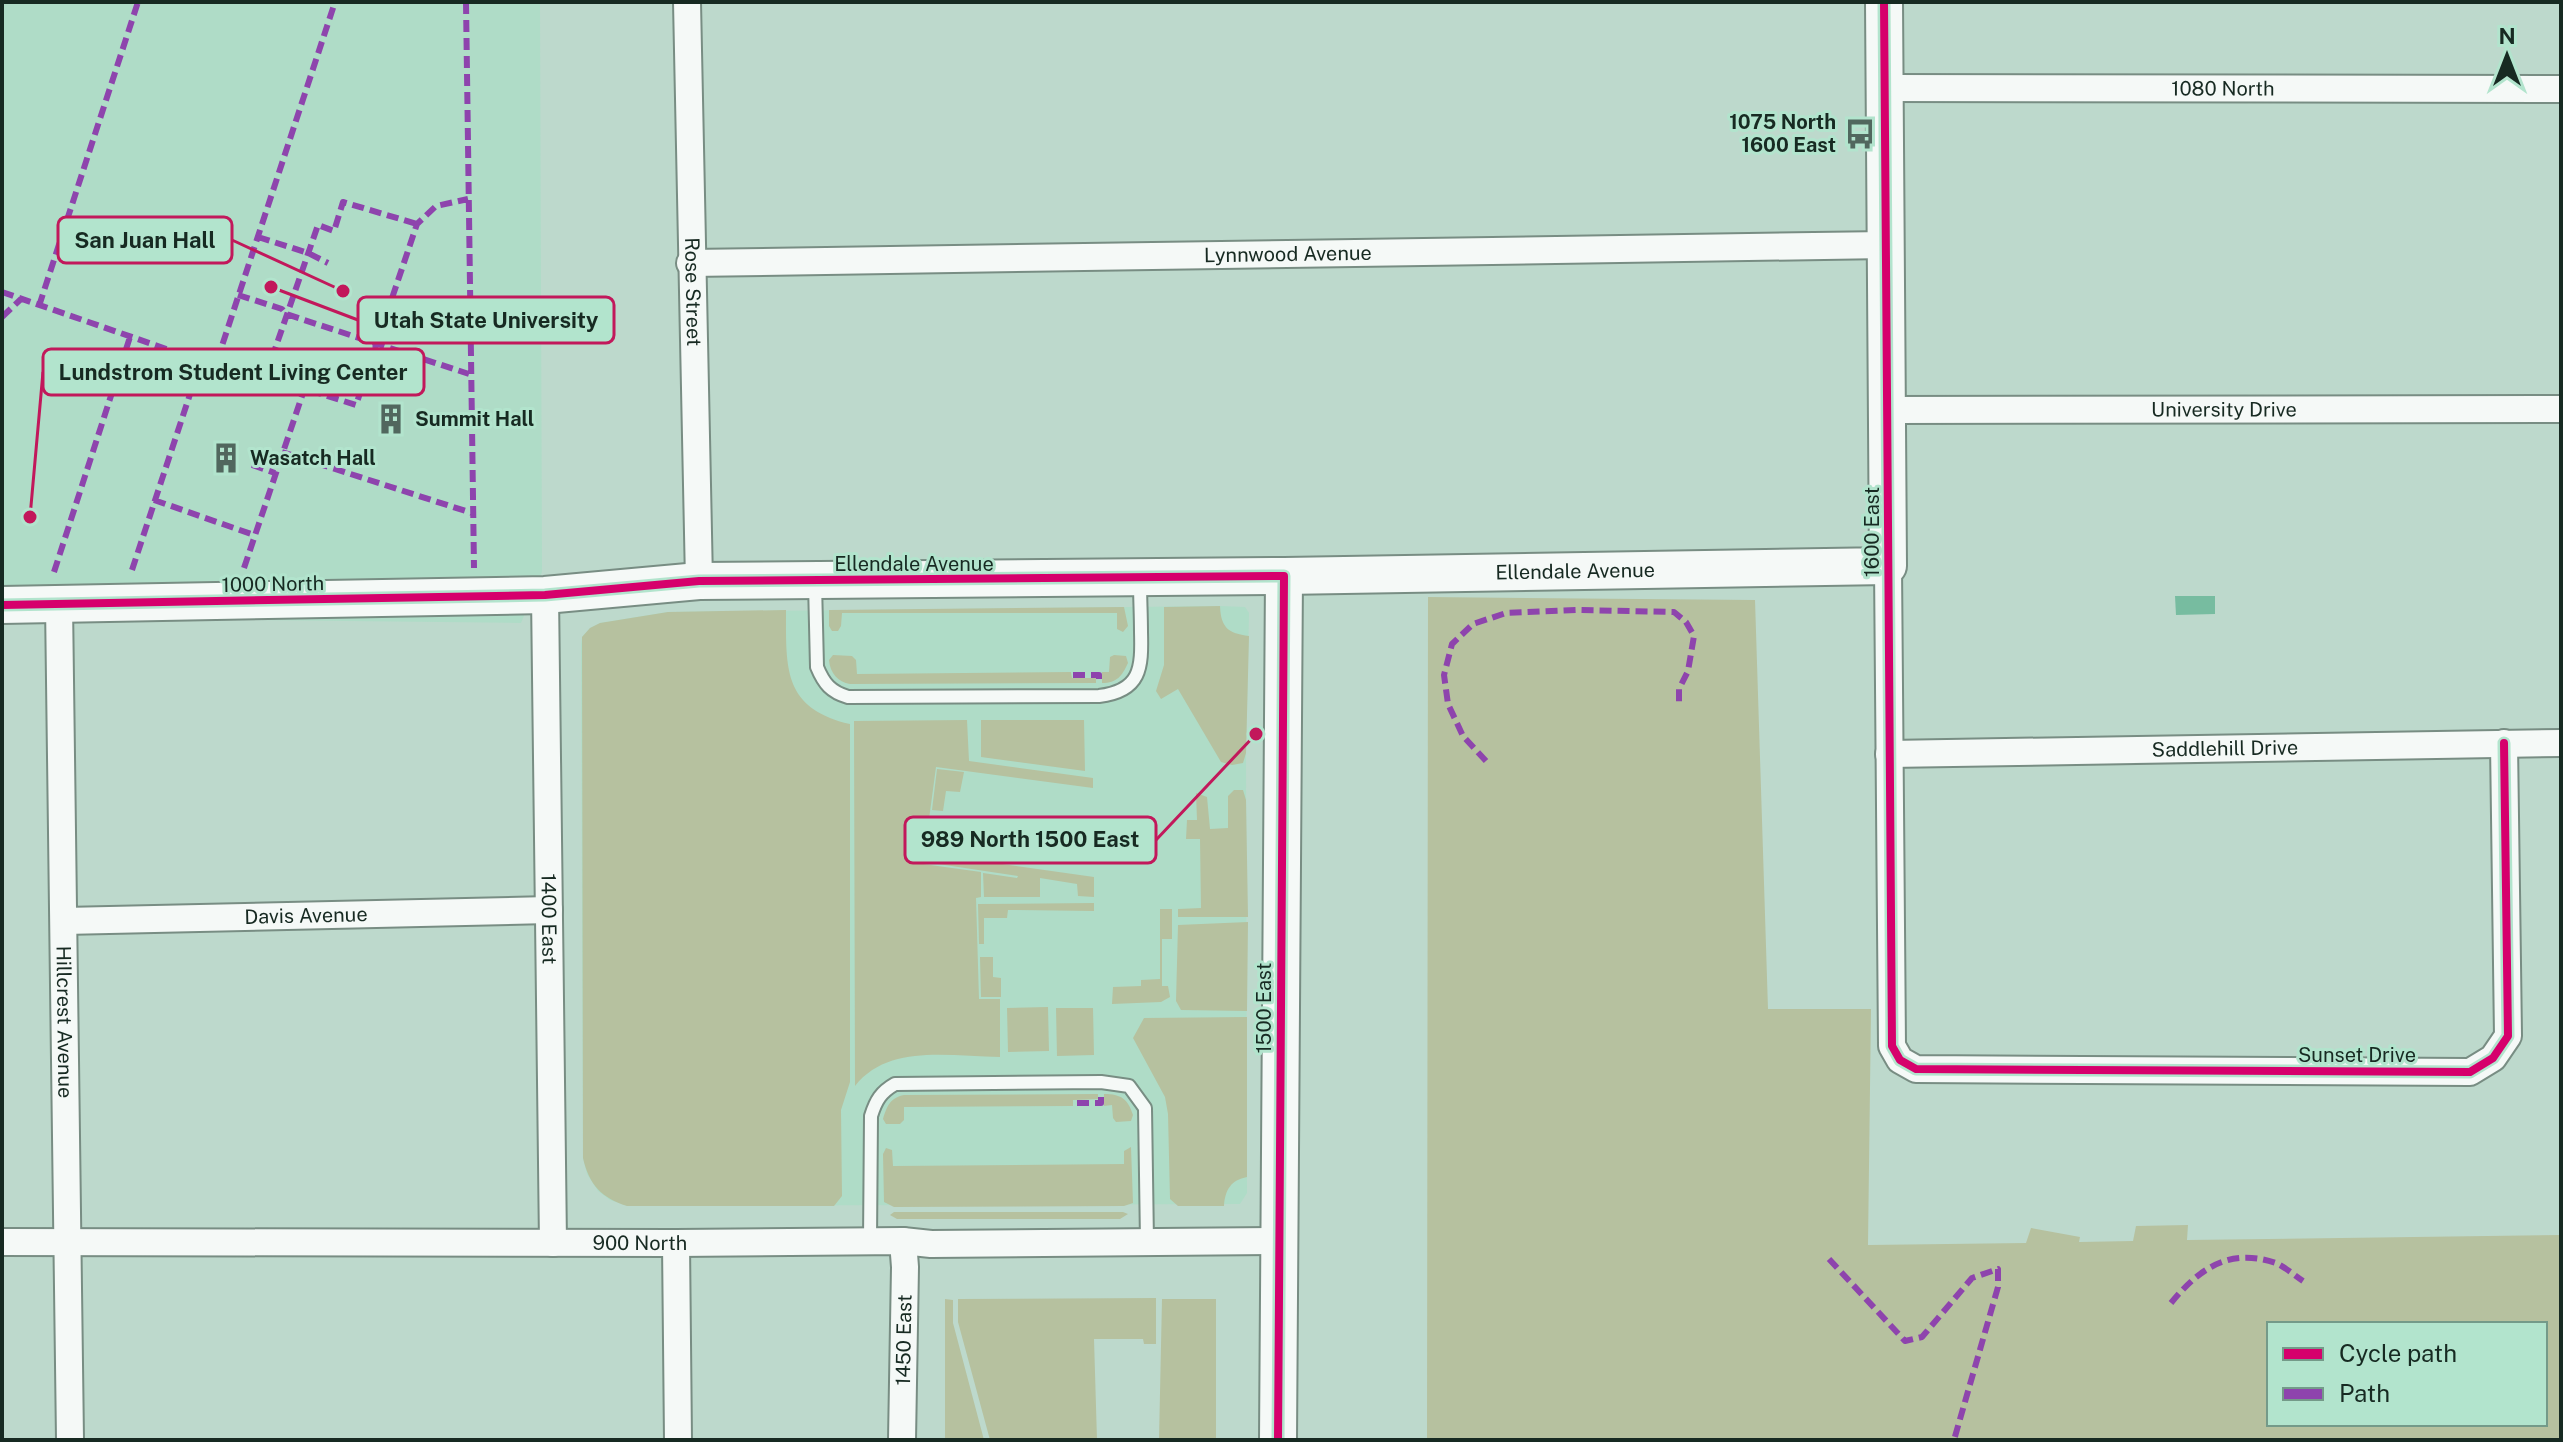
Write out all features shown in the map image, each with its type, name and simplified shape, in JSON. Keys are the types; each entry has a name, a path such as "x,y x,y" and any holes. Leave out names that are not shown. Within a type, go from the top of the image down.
{"street":[{"name":"Rose Street","path":"687,2 690,263 699,581"},
{"name":"1600 East","path":"1884,2 1892,1046 1900,1060"},
{"name":"1080 North","path":"1885,88 2561,89"},
{"name":"Lynnwood Avenue","path":"690,263 1886,245"},
{"name":"University Drive","path":"1888,410 2561,409"},
{"name":"Ellendale Avenue","path":"545,595 699,581 1140,578 1888,566"},
{"name":"1500 East","path":"1278,1440 1284,576"},
{"name":"1000 North","path":"2,605 545,595"},
{"name":"1400 East","path":"545,595 553,1243"},
{"name":"Hillcrest Avenue","path":"59,604 70,1440"},
{"name":"Sunset Drive","path":"1900,1060 1916,1069 2470,1072 2493,1058 2508,1036 2504,743"},
{"name":"Saddlehill Drive","path":"1889,754 2561,743"},
{"name":"Davis Avenue","path":"64,921 549,910"},
{"name":"900 North","path":"2,1242 903,1241 931,1244 1279,1241"},
{"name":"1450 East","path":"902,1440 903,1241"},
{"path":"676,1243 678,1440"}],"lane":[{"path":"815,580 817,667 822,680 836,693 848,697 1083,696 1119,692 1128,687 1139,671 1142,658 1140,578"},
{"path":"870,1241 871,1116 884,1090 895,1084 1101,1082 1129,1086 1145,1108 1147,1242"}],"shaded area":[{"path":"2,2 540,2 542,572 521,623 2,617"},
{"path":"2175,596 2215,596 2215,614 2176,615"},
{"path":"1428,597 1755,600 1768,1009 1871,1009 1868,1245 2026,1243 2031,1228 2080,1237 2079,1242 2133,1241 2136,1226 2188,1225 2187,1240 2561,1235 2561,1440 1427,1440"},
{"path":"1220,606 1227,628 1249,636 1246,753 1243,763 1232,765 1221,762 1178,689 1161,699 1156,691 1164,665 1164,607"},
{"path":"1124,607 1128,626 1123,632 1117,629 1117,613 842,613 838,631 832,631 829,626 829,610"},
{"path":"1245,607 1249,613 1246,753 1247,1193 1240,1204 628,1206 610,1200 598,1191 587,1174 583,1158 581,645 582,637 590,628 600,623 668,612"},
{"path":"786,610 789,668 800,696 828,717 850,724 850,1082 841,1110 842,1196 834,1206 627,1206 610,1199 598,1189 589,1176 583,1158 582,637 600,623 668,612"},
{"path":"833,655 852,656 856,660 857,674 1071,672 1072,678 1096,678 1096,683 850,684 833,673 829,660"},
{"path":"1126,656 1128,663 1118,678 1102,683 1102,672 1109,672 1110,657"},
{"path":"967,720 969,761 1093,778 1093,788 936,767 923,864 981,872 981,897 976,898 979,999 1000,999 1000,1057 922,1055 903,1058 869,1072 855,1086 854,721"},
{"path":"981,720 1084,720 1085,771 981,757"},
{"path":"937,769 964,772 960,792 946,791 943,811 932,810"},
{"path":"1234,790 1243,790 1246,800 1248,917 1178,917 1178,909 1201,908 1200,839 1186,839 1187,820 1197,820 1196,793 1207,797 1210,829 1228,828 1228,796"},
{"path":"930,821 936,822 932,823 929,846 952,849 952,857 1094,877 1094,897 1078,896 1077,884 1040,878 1040,897 984,897 983,873 1018,876 925,862"},
{"path":"1094,903 1094,911 1008,910 1007,918 984,918 984,944 979,944 978,904"},
{"path":"1160,909 1172,909 1172,939 1162,939 1162,986 1168,986 1170,997 1161,1002 1112,1004 1113,987 1141,986 1141,980 1160,979"},
{"path":"1248,922 1247,1011 1181,1010 1176,1001 1178,925"},
{"path":"980,957 993,957 993,977 1001,978 1001,997 981,997"},
{"path":"1048,1007 1049,1051 1008,1052 1007,1008"},
{"path":"1056,1008 1093,1008 1094,1055 1057,1056"},
{"path":"1247,1017 1247,1177 1230,1187 1224,1206 1178,1206 1170,1199 1165,1097 1133,1038 1144,1018"},
{"path":"1098,1094 1098,1099 1073,1100 1073,1106 904,1107 904,1120 900,1124 886,1124 883,1119 890,1103 904,1095"},
{"path":"1104,1094 1119,1096 1126,1101 1133,1115 1131,1121 1116,1122 1112,1105 1104,1106"},
{"path":"1131,1147 1133,1203 1124,1206 894,1207 884,1202 883,1154 886,1148 892,1150 893,1166 1124,1164 1124,1151"},
{"path":"894,1212 1128,1214 1120,1219 897,1219 890,1215"},
{"path":"1156,1298 1156,1344 1144,1344 1143,1339 1094,1339 1097,1440 990,1440 958,1322 958,1299"},
{"path":"945,1299 953,1300 953,1323 984,1440 945,1440"},
{"path":"1162,1299 1216,1299 1216,1440 1159,1440"}],"marked path":[{"path":"39,306 138,2"},
{"path":"217,361 335,2"},
{"path":"466,2 474,568"},
{"path":"2,292 201,361 217,361 356,405 417,224 436,206 468,199"},
{"path":"266,375 318,225 334,231 343,202 417,224"},
{"path":"258,237 308,253 328,263"},
{"path":"238,295 282,309 286,314 469,374"},
{"path":"2,317 21,299"},
{"path":"54,572 130,337"},
{"path":"132,570 201,361"},
{"path":"244,568 305,387"},
{"path":"282,452 472,513"},
{"path":"252,465 275,473"},
{"path":"154,500 254,535"},
{"path":"1486,761 1463,736 1448,704 1444,675 1452,644 1473,624 1506,613 1577,610 1674,612 1686,622 1694,636 1688,671 1679,689 1679,707"},
{"path":"1073,675 1099,675 1099,681"},
{"path":"1077,1103 1101,1103 1101,1096"},
{"path":"2171,1303 2204,1271 2230,1260 2244,1258 2276,1263 2303,1281"},
{"path":"1829,1259 1905,1341 1922,1337 1972,1278 1998,1269 1998,1287 1954,1440"}],"cycle path":[{"path":"1884,2 1892,1046 1900,1060 1916,1069 2470,1072 2493,1058 2508,1036 2504,743"},
{"path":"2,605 545,595 699,581 1284,576 1278,1440"}],"place":[{"name":"1075 North 1600 East","path":"1860,134"},
{"name":"Utah State University","path":"271,287"},
{"name":"San Juan Hall","path":"343,291"},
{"name":"Summit Hall","path":"391,419"},
{"name":"Wasatch Hall","path":"226,458"},
{"name":"Lundstrom Student Living Center","path":"30,517"},
{"name":"989 North 1500 East","path":"1256,734"}]}
